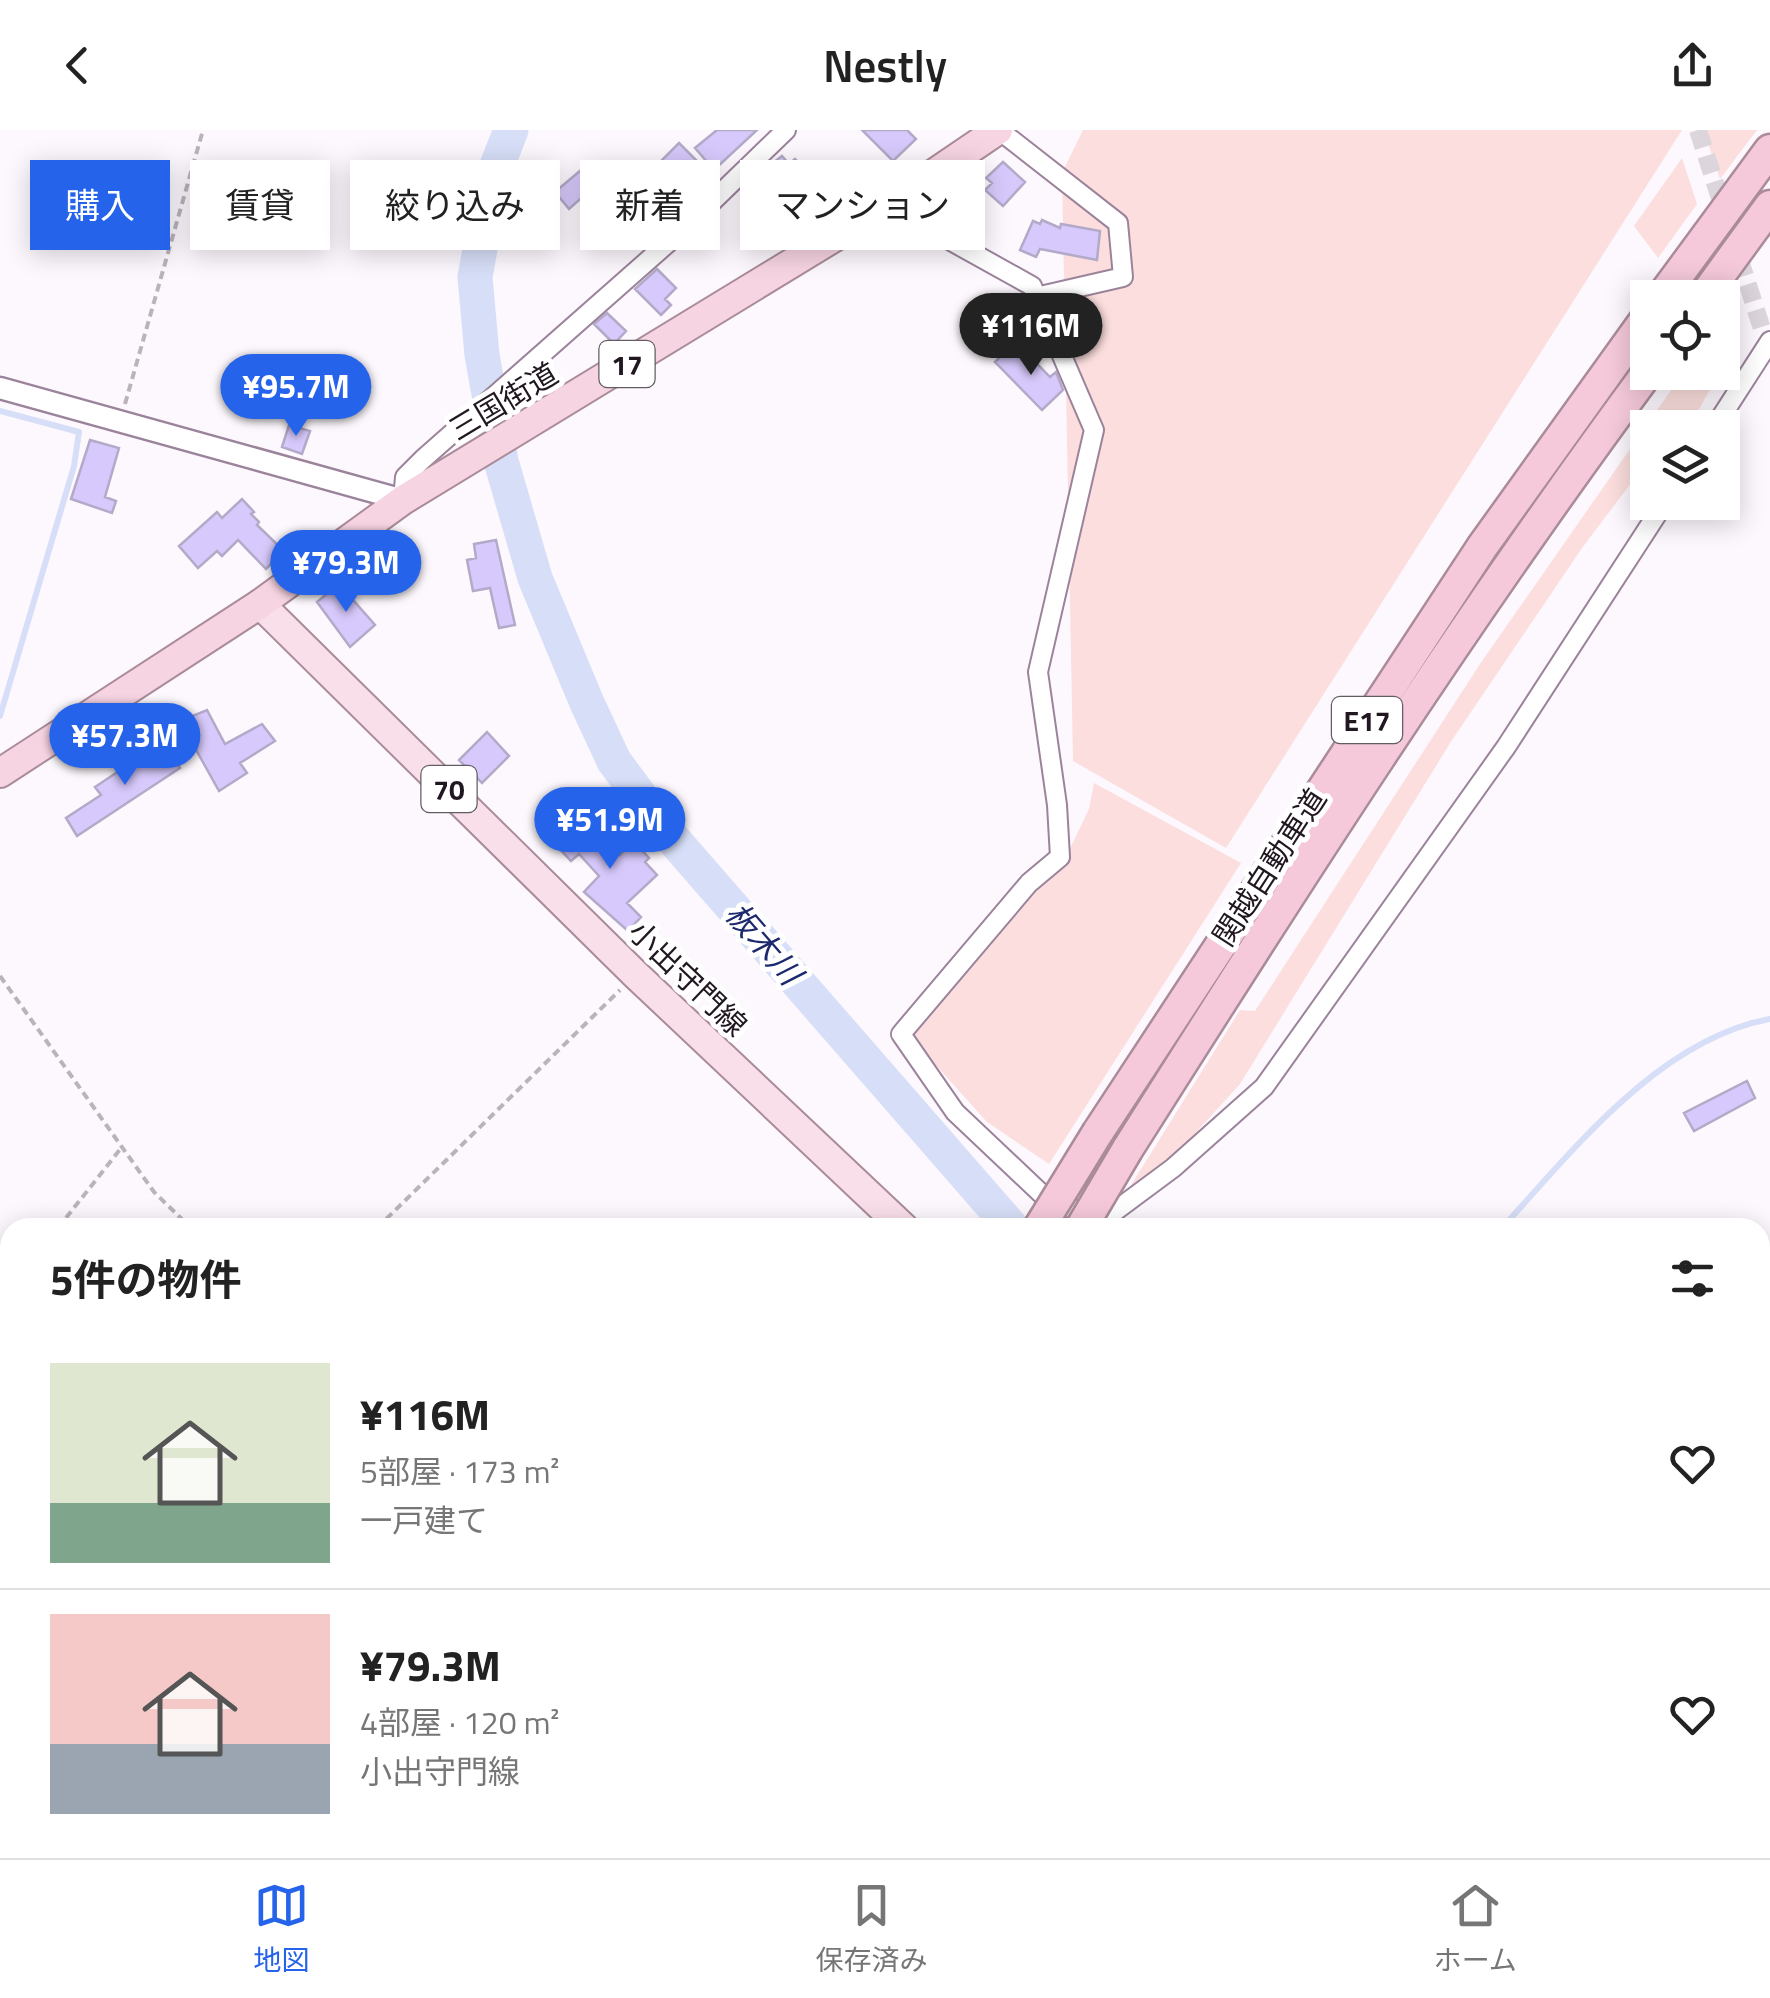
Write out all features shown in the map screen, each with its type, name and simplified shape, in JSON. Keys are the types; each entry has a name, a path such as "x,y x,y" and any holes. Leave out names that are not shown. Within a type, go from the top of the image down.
{"highway":[{"name":"三国街道","path":"949,160 986,133"},
{"path":"1674,280 1770,150"},
{"path":"1715,280 1770,206"},
{"name":"三国街道","path":"0,773 260,604 403,500 813,250"},
{"name":"関越自動車道","path":"1044,1218 1482,547 1630,341"},
{"name":"関越自動車道","path":"1086,1218 1434,676 1509,564 1635,390"}],"main road":[{"name":"小出守門線","path":"260,604 636,975 893,1218"}],"street":[{"path":"0,388 403,500 406,477 423,458 687,226 786,130"},
{"path":"986,133 1118,223 1123,277 1036,296"},
{"path":"967,250 1032,286 1094,430 1038,672 1057,805 1060,857 1029,884 901,1034 955,1112 1048,1200 1098,1218"},
{"path":"1726,410 1768,344"},
{"path":"1106,1218 1173,1168 1264,1086 1506,747 1653,520"}],"path":[{"path":"120,424 203,130"},
{"path":"387,1218 636,975"},
{"path":"0,976 154,1192 181,1218"},
{"path":"66,1218 122,1148"}],"shaded area":[{"path":"1083,130 1682,130 1226,848 1073,761 1062,173"},
{"path":"1706,130 1757,130 1720,179"},
{"path":"1682,158 1697,204 1658,258 1634,226"},
{"path":"1671,390 1710,390 1699,410 1657,410"},
{"path":"1630,449 1630,484 1582,548 1452,740 1240,1084 1153,1180 1128,1190 1240,1010 1255,1011 1480,664"},
{"path":"1094,783 1241,863 1049,1164 987,1122 909,1035 1066,857 1089,809"}],"building":[{"path":"717,130 757,130 720,164 720,160 705,160 695,148"},
{"path":"862,130 907,130 916,139 892,160"},
{"path":"679,143 696,160 662,160"},
{"path":"1003,162 1025,182 1003,206 985,190 992,183 986,178"},
{"path":"580,171 580,199 569,209 560,198 560,188"},
{"path":"1042,220 1060,228 1061,224 1100,231 1097,260 1040,249 1036,257 1020,250 1033,221 1040,224"},
{"path":"657,269 676,288 665,299 671,305 661,315 635,289"},
{"path":"607,313 626,331 614,344 594,324"},
{"path":"1021,347 1050,377 1056,372 1063,390 1042,410 995,362 1005,352 1011,357"},
{"path":"289,425 310,431 302,454 282,447"},
{"path":"90,440 119,448 105,497 116,501 112,513 71,499"},
{"path":"242,499 254,512 251,514 259,522 257,525 284,551 266,569 238,540 222,556 217,551 198,568 179,546 217,512 222,518"},
{"path":"496,540 515,625 499,628 490,588 473,591 467,560 476,558 474,544"},
{"path":"339,584 375,625 350,647 317,602"},
{"path":"207,710 225,744 262,724 275,741 240,763 247,773 219,791 180,721"},
{"path":"487,732 509,756 482,783 459,760"},
{"path":"161,743 180,768 77,836 66,818 101,795 95,787"},
{"path":"582,819 620,855 628,846 631,849 637,845 657,875 627,903 641,917 628,931 584,892 599,876 579,854 571,861 556,845"},
{"path":"1747,1081 1755,1098 1694,1131 1684,1113"}],"waterway":[{"name":"板木川","path":"511,130 493,176 475,277 482,355 501,461 535,578 587,703 614,761 666,831 1003,1218"},
{"path":"0,411 79,432 74,466 0,716"},
{"path":"1511,1218 1589,1132 1656,1073 1730,1030 1770,1019"}],"tunnel":[{"path":"1698,130 1764,335"}]}
